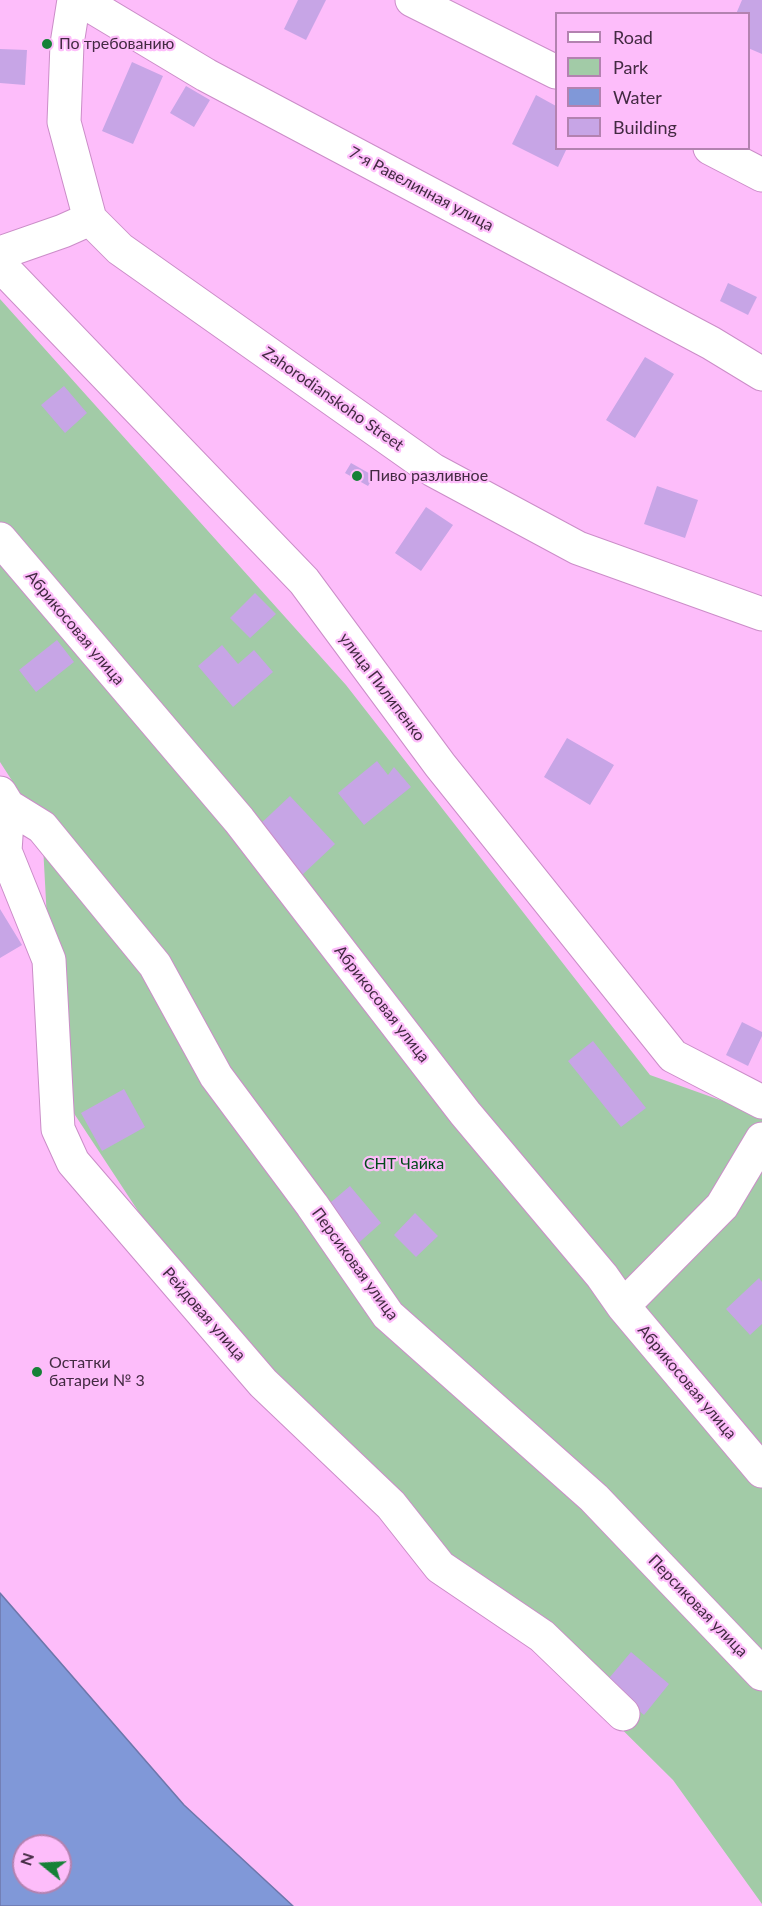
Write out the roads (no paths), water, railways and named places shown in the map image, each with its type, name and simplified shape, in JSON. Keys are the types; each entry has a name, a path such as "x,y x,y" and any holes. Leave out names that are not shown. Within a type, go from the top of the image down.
{"street":[{"path":"0,253 90,219 64,122 66,44 74,0"},
{"name":"7-я Равелинная улица","path":"81,0 206,75 711,343 762,374"},
{"path":"412,0 555,72"},
{"path":"714,150 762,174"},
{"name":"Zahorodianskoho Street","path":"90,219 120,249 433,470 578,548 762,614"},
{"name":"улица Пилипенко","path":"0,265 304,581 440,765 673,1056 762,1102"},
{"name":"Абрикосовая улица","path":"0,539 239,820 465,1113 762,1471"},
{"name":"Персиковая улица","path":"4,800 42,827 155,965 216,1076 312,1205 388,1315 594,1498 762,1674"},
{"name":"Рейдовая улица","path":"4,800 5,851 49,960 58,1129 73,1162 263,1383 391,1505 440,1567 542,1636 623,1714"},
{"path":"623,1306 722,1206 762,1139"}],"water":[{"path":"0,1593 184,1805 293,1906 0,1906"}],"place":[{"name":"По требованию","path":"47,44"},
{"name":"Пиво разливное","path":"357,476"},
{"name":"Остатки батареи № 3","path":"37,1372"}],"park label":[{"name":"СНТ Чайка","path":"404,1164"}]}
